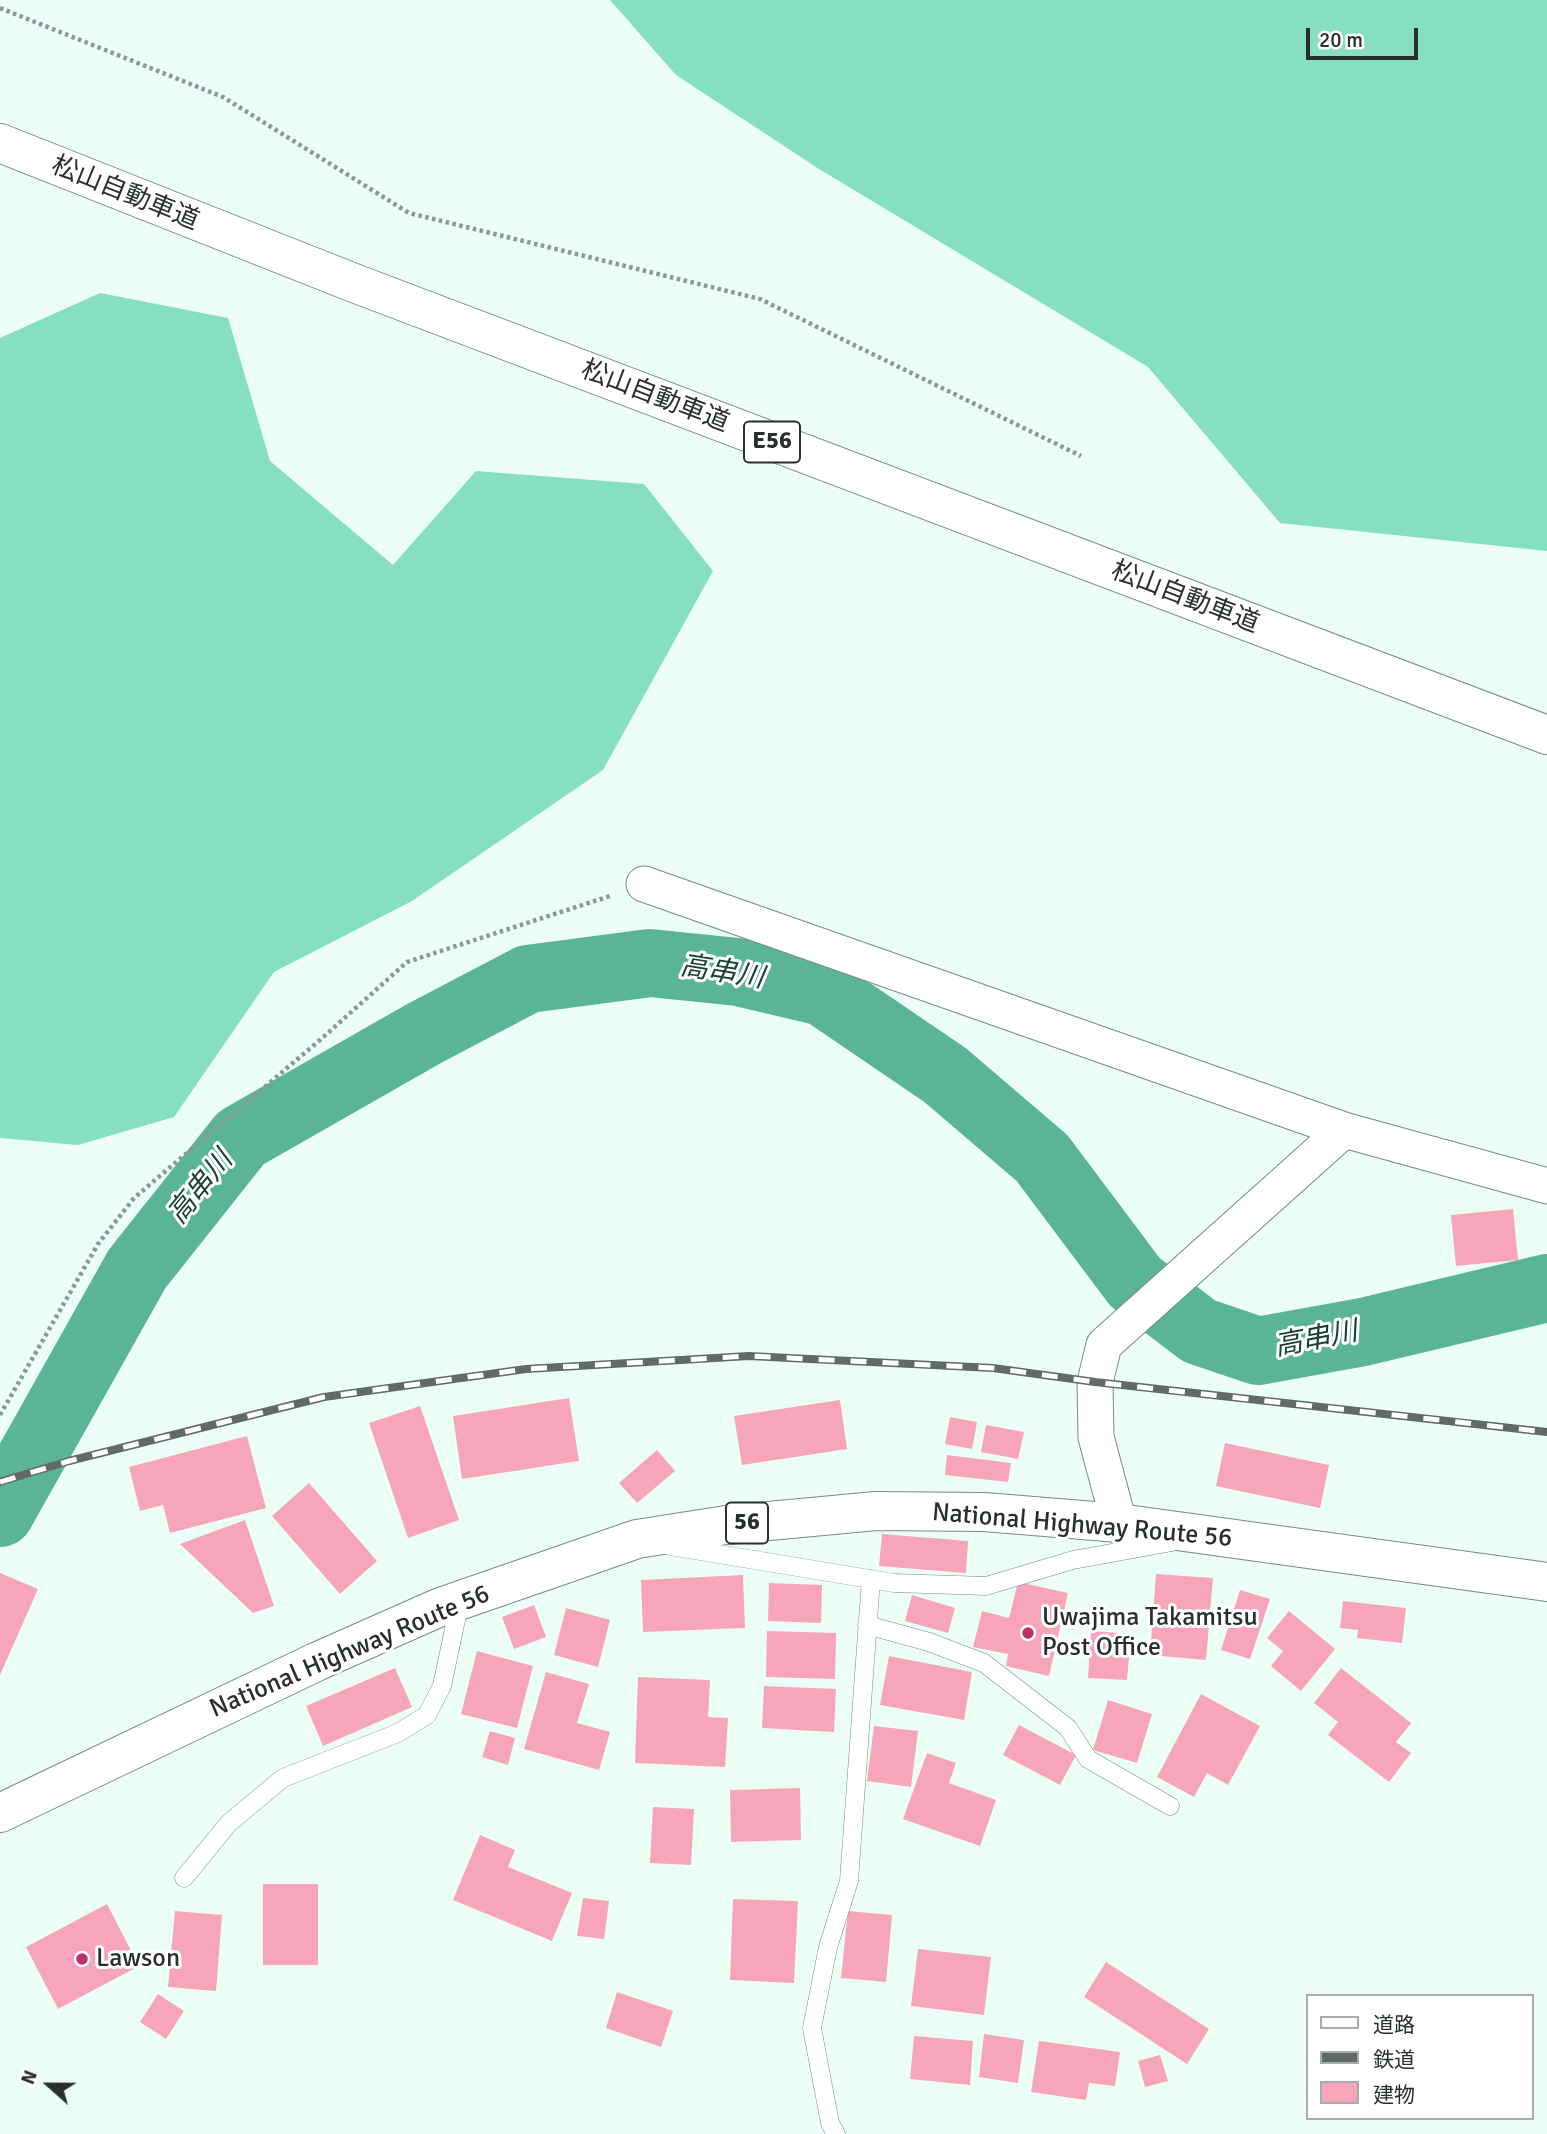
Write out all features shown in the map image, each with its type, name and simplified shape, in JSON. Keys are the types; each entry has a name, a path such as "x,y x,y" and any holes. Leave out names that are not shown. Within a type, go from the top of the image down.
{"highway":[{"name":"松山自動車道","path":"0,143 354,284 1547,735"},
{"name":"National Highway Route 56","path":"0,1813 316,1662 460,1601 637,1539 726,1525 876,1511 984,1512 1119,1523 1547,1582"}],"street":[{"path":"644,884 1344,1130 1547,1185"},
{"path":"1119,1523 1096,1437 1095,1382 1104,1345 1344,1130"}],"lane":[{"path":"637,1539 894,1583 986,1586 1073,1560 1210,1535"},
{"path":"836,2134 830,2123 812,2028 828,1947 849,1881 871,1579"},
{"path":"184,1878 229,1823 283,1778 398,1733 427,1715 442,1686 460,1601"},
{"path":"867,1625 929,1642 984,1663 1068,1728 1088,1759 1170,1806"}],"path":[{"path":"0,8 223,97 409,213 760,299 1081,456"},
{"path":"0,1415 98,1244 134,1198 320,1040 407,962 644,884"}],"green space":[{"path":"610,0 1547,0 1547,551 1280,523 1148,367 819,169 676,75"},
{"path":"100,293 228,318 270,461 393,565 476,471 644,484 713,571 603,770 412,901 274,972 174,1117 78,1145 0,1138 0,338"}],"building":[{"path":"1513,1209 1518,1260 1456,1266 1451,1215"},
{"path":"569,1398 579,1461 462,1479 453,1416"},
{"path":"840,1400 847,1449 742,1465 734,1416"},
{"path":"420,1406 459,1520 408,1538 369,1423"},
{"path":"950,1417 977,1422 972,1449 945,1444"},
{"path":"986,1425 1024,1432 1018,1459 981,1452"},
{"path":"247,1436 266,1508 170,1533 163,1505 140,1511 129,1467"},
{"path":"1225,1443 1329,1465 1320,1508 1216,1486"},
{"path":"657,1450 675,1471 637,1503 619,1483"},
{"path":"947,1455 1011,1463 1008,1482 945,1475"},
{"path":"309,1483 377,1561 340,1594 272,1516"},
{"path":"245,1520 274,1606 253,1613 180,1544"},
{"path":"882,1534 968,1541 966,1573 879,1566"},
{"path":"0,1573 38,1589 0,1675"},
{"path":"1156,1574 1213,1578 1206,1660 1150,1655"},
{"path":"743,1575 745,1628 643,1632 641,1580"},
{"path":"1018,1582 1068,1593 1049,1676 1006,1666 1008,1654 973,1647 982,1611 1009,1618"},
{"path":"769,1583 822,1585 821,1623 768,1621"},
{"path":"1240,1590 1270,1599 1250,1659 1221,1650"},
{"path":"912,1595 955,1608 948,1633 905,1621"},
{"path":"1343,1601 1406,1608 1402,1643 1357,1638 1358,1630 1340,1628"},
{"path":"534,1605 546,1637 514,1649 502,1617"},
{"path":"566,1608 610,1620 598,1667 554,1655"},
{"path":"1289,1611 1335,1649 1301,1691 1271,1666 1283,1651 1267,1638"},
{"path":"767,1631 836,1633 835,1679 766,1677"},
{"path":"1091,1631 1131,1634 1127,1680 1088,1678"},
{"path":"477,1651 533,1666 517,1728 461,1714"},
{"path":"889,1656 972,1672 964,1720 880,1705"},
{"path":"395,1668 412,1707 323,1746 306,1706"},
{"path":"1341,1668 1411,1723 1396,1742 1411,1753 1389,1782 1328,1735 1338,1722 1314,1703"},
{"path":"546,1672 589,1684 577,1723 610,1732 599,1770 524,1749"},
{"path":"638,1677 710,1680 708,1717 728,1718 725,1767 635,1763"},
{"path":"764,1686 836,1689 834,1732 762,1728"},
{"path":"1201,1694 1260,1726 1228,1785 1207,1773 1194,1797 1157,1777"},
{"path":"1108,1700 1152,1714 1137,1763 1093,1750"},
{"path":"1019,1725 1076,1755 1060,1785 1003,1755"},
{"path":"874,1726 918,1731 911,1787 867,1781"},
{"path":"490,1731 515,1738 508,1765 482,1757"},
{"path":"927,1753 956,1763 949,1783 996,1800 980,1846 903,1819"},
{"path":"800,1788 801,1840 731,1842 730,1790"},
{"path":"653,1807 694,1809 691,1865 650,1863"},
{"path":"480,1835 515,1850 508,1867 572,1893 552,1941 453,1900"},
{"path":"263,1884 318,1884 318,1965 263,1965"},
{"path":"583,1898 609,1901 604,1939 577,1936"},
{"path":"733,1899 798,1901 794,1983 730,1980"},
{"path":"107,1904 139,1966 58,2009 26,1947"},
{"path":"175,1911 222,1915 216,1991 168,1987"},
{"path":"848,1911 892,1915 886,1982 841,1978"},
{"path":"918,1949 991,1957 984,2015 911,2006"},
{"path":"1106,1962 1209,2029 1187,2064 1084,1997"},
{"path":"617,1992 673,2011 661,2047 606,2028"},
{"path":"158,1994 184,2011 166,2039 140,2022"},
{"path":"984,2034 1024,2040 1018,2083 979,2077"},
{"path":"914,2036 973,2041 970,2085 910,2079"},
{"path":"1039,2041 1120,2052 1115,2086 1089,2083 1086,2100 1031,2092"},
{"path":"1160,2055 1168,2081 1145,2087 1138,2061"}],"waterway":[{"name":"高串川","path":"0,1513 137,1269 241,1138 425,1033 528,979 650,963 738,972 823,992 945,1075 1042,1158 1135,1282 1199,1331 1258,1351 1363,1332 1547,1288"}],"railway":[{"path":"0,1482 69,1461 324,1397 526,1369 749,1356 993,1368 1095,1382 1547,1432"}],"place":[{"name":"Uwajima Takamitsu Post Office","path":"1028,1633"},
{"name":"Lawson","path":"82,1959"}]}
